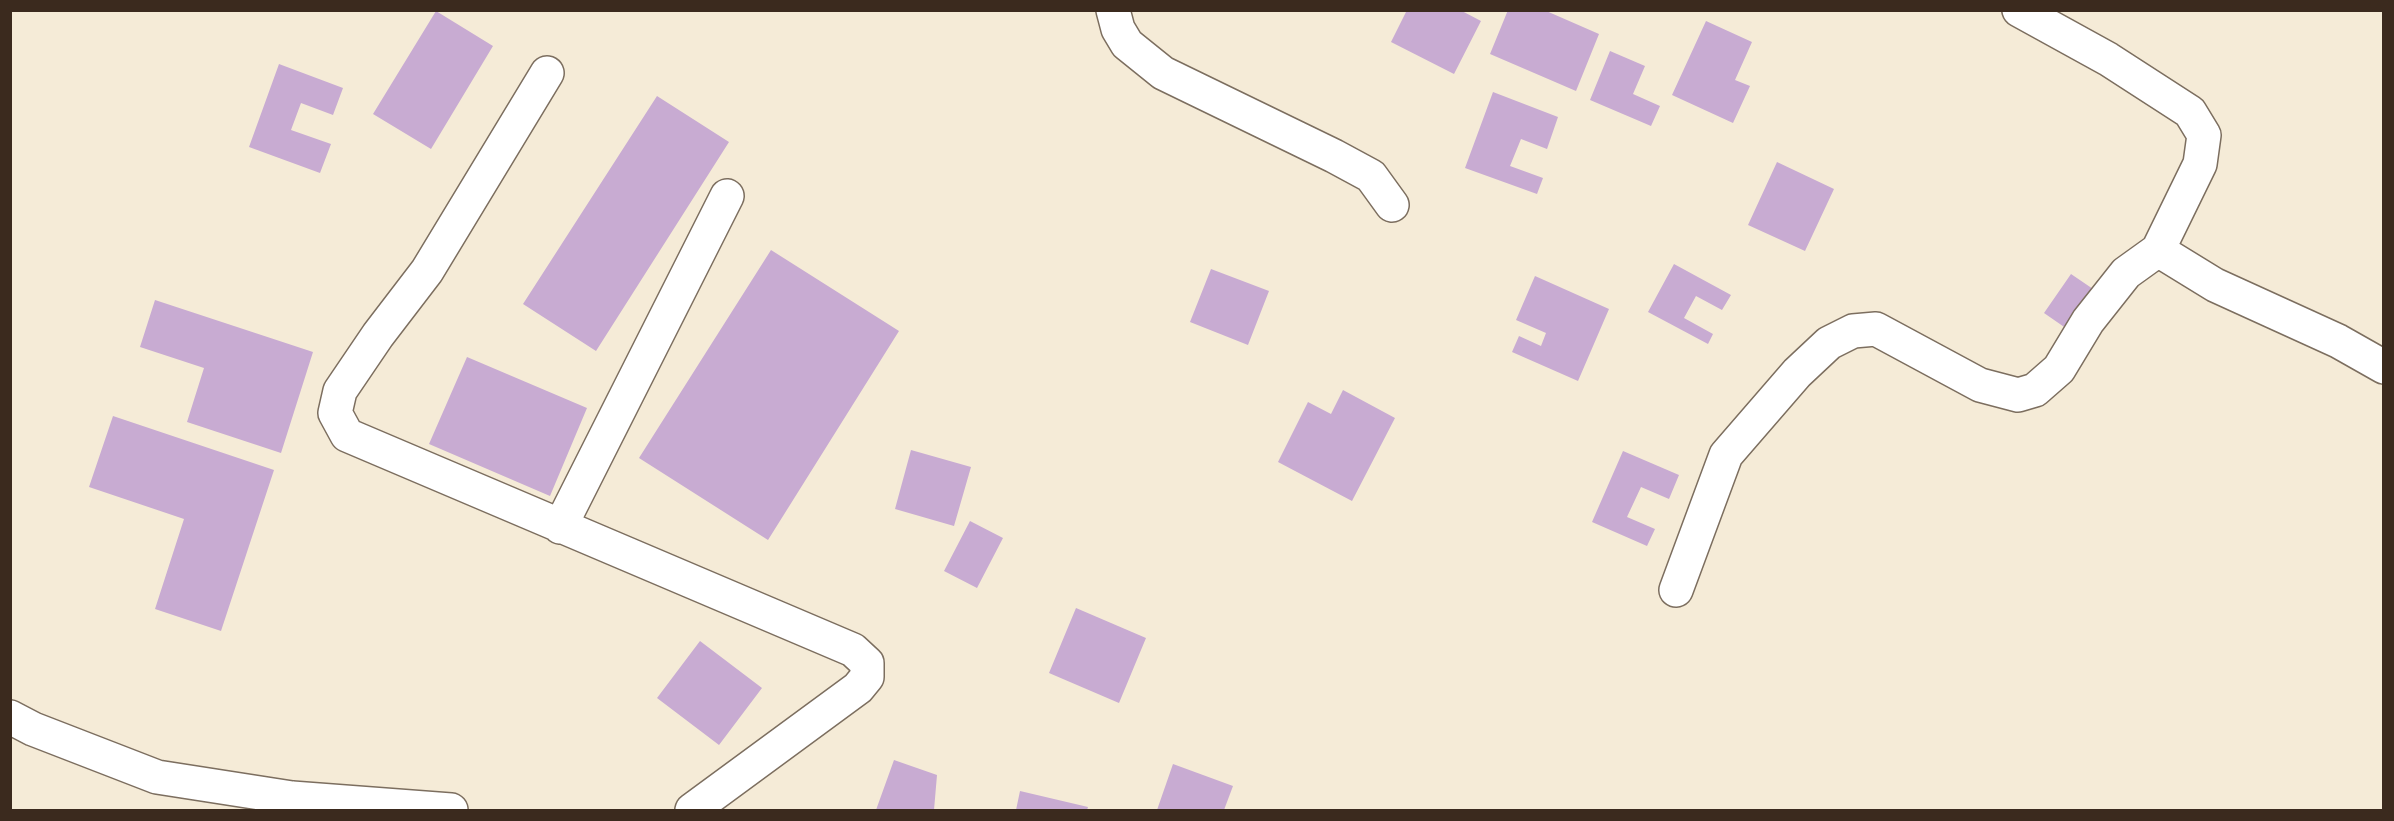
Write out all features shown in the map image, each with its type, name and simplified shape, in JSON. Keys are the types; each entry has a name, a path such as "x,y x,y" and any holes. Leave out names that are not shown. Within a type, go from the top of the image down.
{"street":[{"path":"1113,10 1118,29 1127,44 1163,73 1371,176 1392,206"},
{"path":"1676,590 1726,455 1797,373 1829,344 1853,331 1876,329 1980,385 2018,395 2026,393 2035,390 2059,369 2088,321 2126,273 2157,250 2200,164 2204,135 2190,112 2108,59 2019,10"},
{"path":"547,73 427,271 378,335 340,391 335,413 347,435 853,650 867,663 867,677 858,688 692,810"},
{"path":"560,527 727,196"},
{"path":"2157,250 2215,285 2338,341 2384,367"},
{"path":"10,717 33,729 157,777 292,798 452,810"}],"building":[{"path":"1407,10 1460,10 1481,21 1454,74 1391,42"},
{"path":"1508,10 1544,10 1599,34 1576,91 1490,54"},
{"path":"436,11 493,46 431,149 373,114"},
{"path":"1706,21 1752,42 1735,80 1750,86 1733,123 1672,95"},
{"path":"1610,51 1645,66 1633,94 1660,106 1651,126 1590,100"},
{"path":"279,64 343,88 333,115 301,103 291,130 331,144 320,173 249,147"},
{"path":"1493,92 1558,117 1547,149 1521,139 1510,166 1543,178 1537,194 1465,168"},
{"path":"657,96 729,142 596,351 523,304"},
{"path":"1777,162 1834,189 1805,251 1748,225"},
{"path":"771,250 899,331 768,540 639,458"},
{"path":"1674,264 1731,295 1722,310 1696,296 1684,318 1713,334 1708,344 1648,312"},
{"path":"1211,269 1269,291 1248,345 1190,322"},
{"path":"2071,274 2096,291 2070,331 2044,313"},
{"path":"1535,276 1609,309 1578,381 1512,352 1519,336 1541,346 1546,333 1516,320"},
{"path":"155,300 313,352 281,453 187,422 204,368 140,347"},
{"path":"467,357 587,408 550,496 429,444"},
{"path":"1343,390 1395,418 1352,501 1278,462 1308,402 1331,414"},
{"path":"113,416 274,470 221,631 155,609 184,519 89,487"},
{"path":"911,450 971,467 954,526 895,509"},
{"path":"1623,451 1679,475 1669,499 1641,487 1627,517 1655,529 1647,546 1592,522"},
{"path":"970,521 1003,538 977,588 944,571"},
{"path":"1076,608 1146,638 1119,703 1049,673"},
{"path":"700,641 762,688 719,745 657,698"},
{"path":"894,760 937,775 934,810 876,810"},
{"path":"1173,764 1233,786 1224,810 1157,810"},
{"path":"1020,791 1088,807 1087,810 1016,810"}]}
